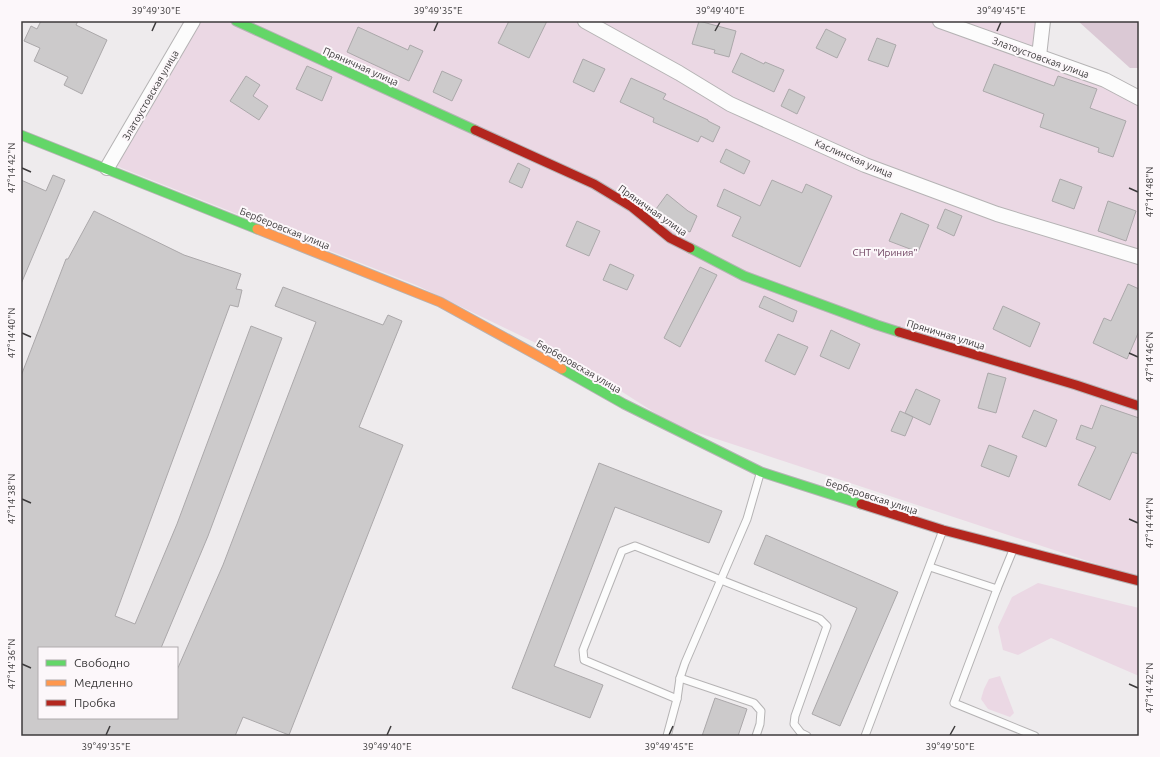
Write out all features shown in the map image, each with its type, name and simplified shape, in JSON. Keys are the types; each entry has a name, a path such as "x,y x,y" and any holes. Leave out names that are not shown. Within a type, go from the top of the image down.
{"street":[{"name":"Златоустовская улица","path":"107,168 192,21"},
{"name":"Пряничная улица","path":"236,21 594,184 632,207 670,238 744,276 877,325 1076,385 1139,406"},
{"name":"Каслинская улица","path":"585,21 679,73 730,104 865,164 997,214 1139,257"},
{"name":"Златоустовская улица","path":"940,21 1105,80 1139,98"},
{"path":"1039,56 1043,21"},
{"name":"Берберовская улица","path":"21,135 440,302 624,404 761,472 943,530 1139,581"}],"lane":[{"path":"667,736 677,699 680,678 685,663 747,520 761,472"},
{"path":"865,736 943,530"},
{"path":"677,699 584,660 583,650 622,551 635,546 820,620 827,626 795,716 794,724 801,733 807,736"},
{"path":"1014,548 954,703 1035,736"},
{"path":"930,567 997,589"},
{"path":"680,678 754,703 761,711 760,724 756,736"}],"green space":[{"name":"СНТ \"Ириния\"","path":"190,21 1047,21 1043,62 1112,90 1139,104 1139,578 674,425 577,363 416,285 114,165"},
{"path":"1038,583 1139,608 1139,676 1051,638 1018,655 1003,650 998,627 1012,597"},
{"path":"1000,676 1014,713 1010,717 988,709 981,699 989,679"}],"shaded area":[{"path":"1078,21 1139,21 1139,68 1130,68"}],"building":[{"path":"41,21 78,21 76,25 107,40 82,94 64,85 68,77 34,61 40,48 24,41 31,26 37,29"},
{"path":"509,21 547,21 529,58 498,43"},
{"path":"699,21 736,31 729,57 714,53 715,50 692,44"},
{"path":"358,27 408,50 410,45 423,51 409,81 347,52"},
{"path":"826,29 846,39 837,58 816,48"},
{"path":"877,38 896,45 888,67 868,60"},
{"path":"741,53 764,64 765,62 784,70 774,92 732,72"},
{"path":"583,59 605,69 594,92 573,82"},
{"path":"994,64 1054,86 1058,76 1097,89 1090,108 1126,121 1113,157 1098,152 1099,148 1040,127 1044,114 983,91"},
{"path":"307,66 332,77 322,101 296,89"},
{"path":"442,71 462,80 452,101 433,92"},
{"path":"246,76 260,85 253,96 268,106 259,120 230,101"},
{"path":"631,78 666,94 663,99 720,127 713,142 701,136 698,142 653,122 654,118 620,102"},
{"path":"789,89 805,97 797,114 781,106"},
{"path":"726,149 750,161 744,174 720,162"},
{"path":"518,163 530,169 522,188 509,182"},
{"path":"53,175 65,180 21,284 21,180 46,191"},
{"path":"1060,179 1082,187 1074,209 1052,201"},
{"path":"772,180 802,193 806,184 832,196 800,267 732,236 741,217 717,206 724,189 760,206"},
{"path":"667,194 688,211 697,216 690,232 677,226 656,209"},
{"path":"1108,201 1136,211 1126,241 1098,231"},
{"path":"945,209 962,216 954,236 937,228"},
{"path":"94,211 184,255 241,274 236,289 242,290 238,307 230,305 115,616 135,624 177,524 251,326 282,338 208,536 161,647 38,647 38,719 178,719 178,668 223,565 316,322 275,306 283,287 383,325 388,315 402,321 359,427 403,445 289,735 243,717 235,736 21,736 21,376 66,259 68,259"},
{"path":"901,213 929,225 918,252 889,241"},
{"path":"577,221 600,231 589,256 566,246"},
{"path":"610,264 634,275 627,290 603,280"},
{"path":"700,267 717,275 680,347 664,338"},
{"path":"1128,284 1139,289 1139,331 1127,359 1093,343 1104,318 1111,321"},
{"path":"764,296 797,311 793,322 759,307"},
{"path":"1003,306 1040,323 1030,347 993,329"},
{"path":"831,330 860,344 849,369 820,356"},
{"path":"778,334 808,347 795,375 765,361"},
{"path":"988,373 1006,378 996,413 978,408"},
{"path":"916,389 940,400 930,425 905,413"},
{"path":"1101,405 1139,418 1139,454 1132,452 1110,500 1078,485 1096,447 1076,439 1081,425 1092,429"},
{"path":"1034,410 1057,420 1046,447 1022,437"},
{"path":"900,411 913,417 905,436 891,431"},
{"path":"989,445 1017,456 1009,477 981,466"},
{"path":"599,463 722,511 709,543 615,507 554,666 603,685 590,718 512,688"},
{"path":"766,535 898,592 840,726 812,714 857,608 754,564"},
{"path":"715,698 747,709 738,736 702,736"}],"traffic: fast":[{"path":"236,21 475,130"},
{"path":"21,135 257,229"},
{"path":"690,248 744,276 899,332"},
{"path":"562,369 624,404 761,472 861,504"}],"traffic: slow":[{"path":"257,229 440,302 562,369"}],"traffic: jam":[{"path":"475,130 594,184 632,207 670,238 690,248"},
{"path":"899,332 1076,385 1139,406"},
{"path":"861,504 943,530 1139,581"}]}
